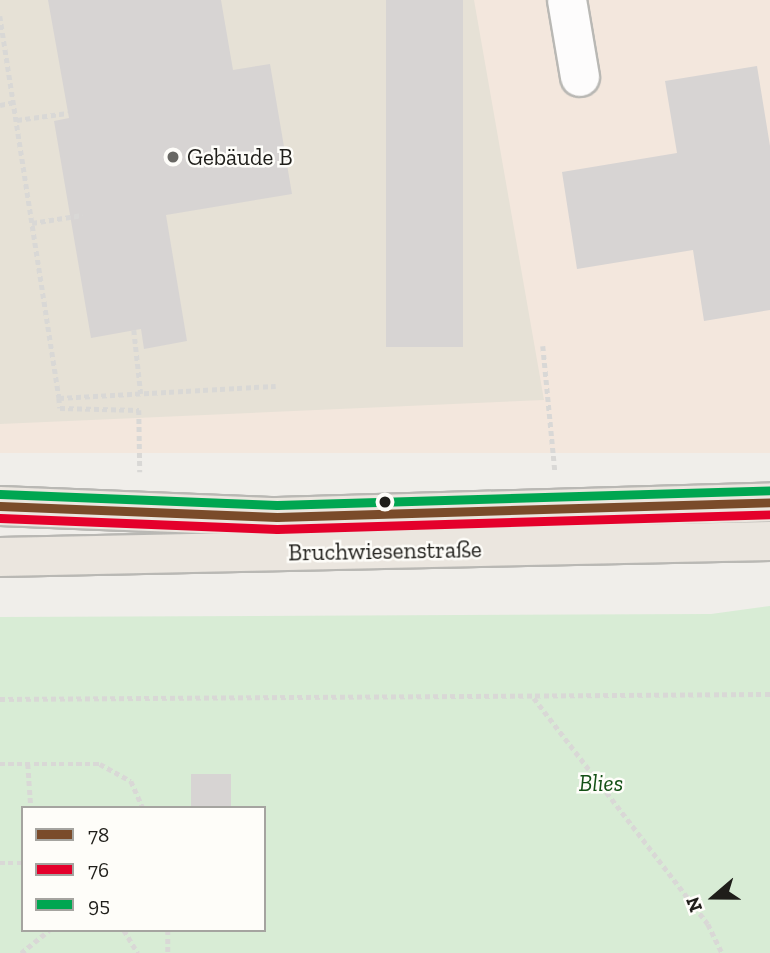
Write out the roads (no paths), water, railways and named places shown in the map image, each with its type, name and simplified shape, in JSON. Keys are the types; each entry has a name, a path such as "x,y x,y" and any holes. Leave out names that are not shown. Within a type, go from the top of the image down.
{"main road":[{"name":"Bruchwiesenstraße","path":"0,506 277,517 770,502"},
{"name":"Bruchwiesenstraße","path":"0,557 770,541"}],"lane":[{"path":"567,0 580,77"}],"place":[{"name":"Gebäude B","path":"173,157"}],"park label":[{"name":"Blies","path":"601,783"}]}
